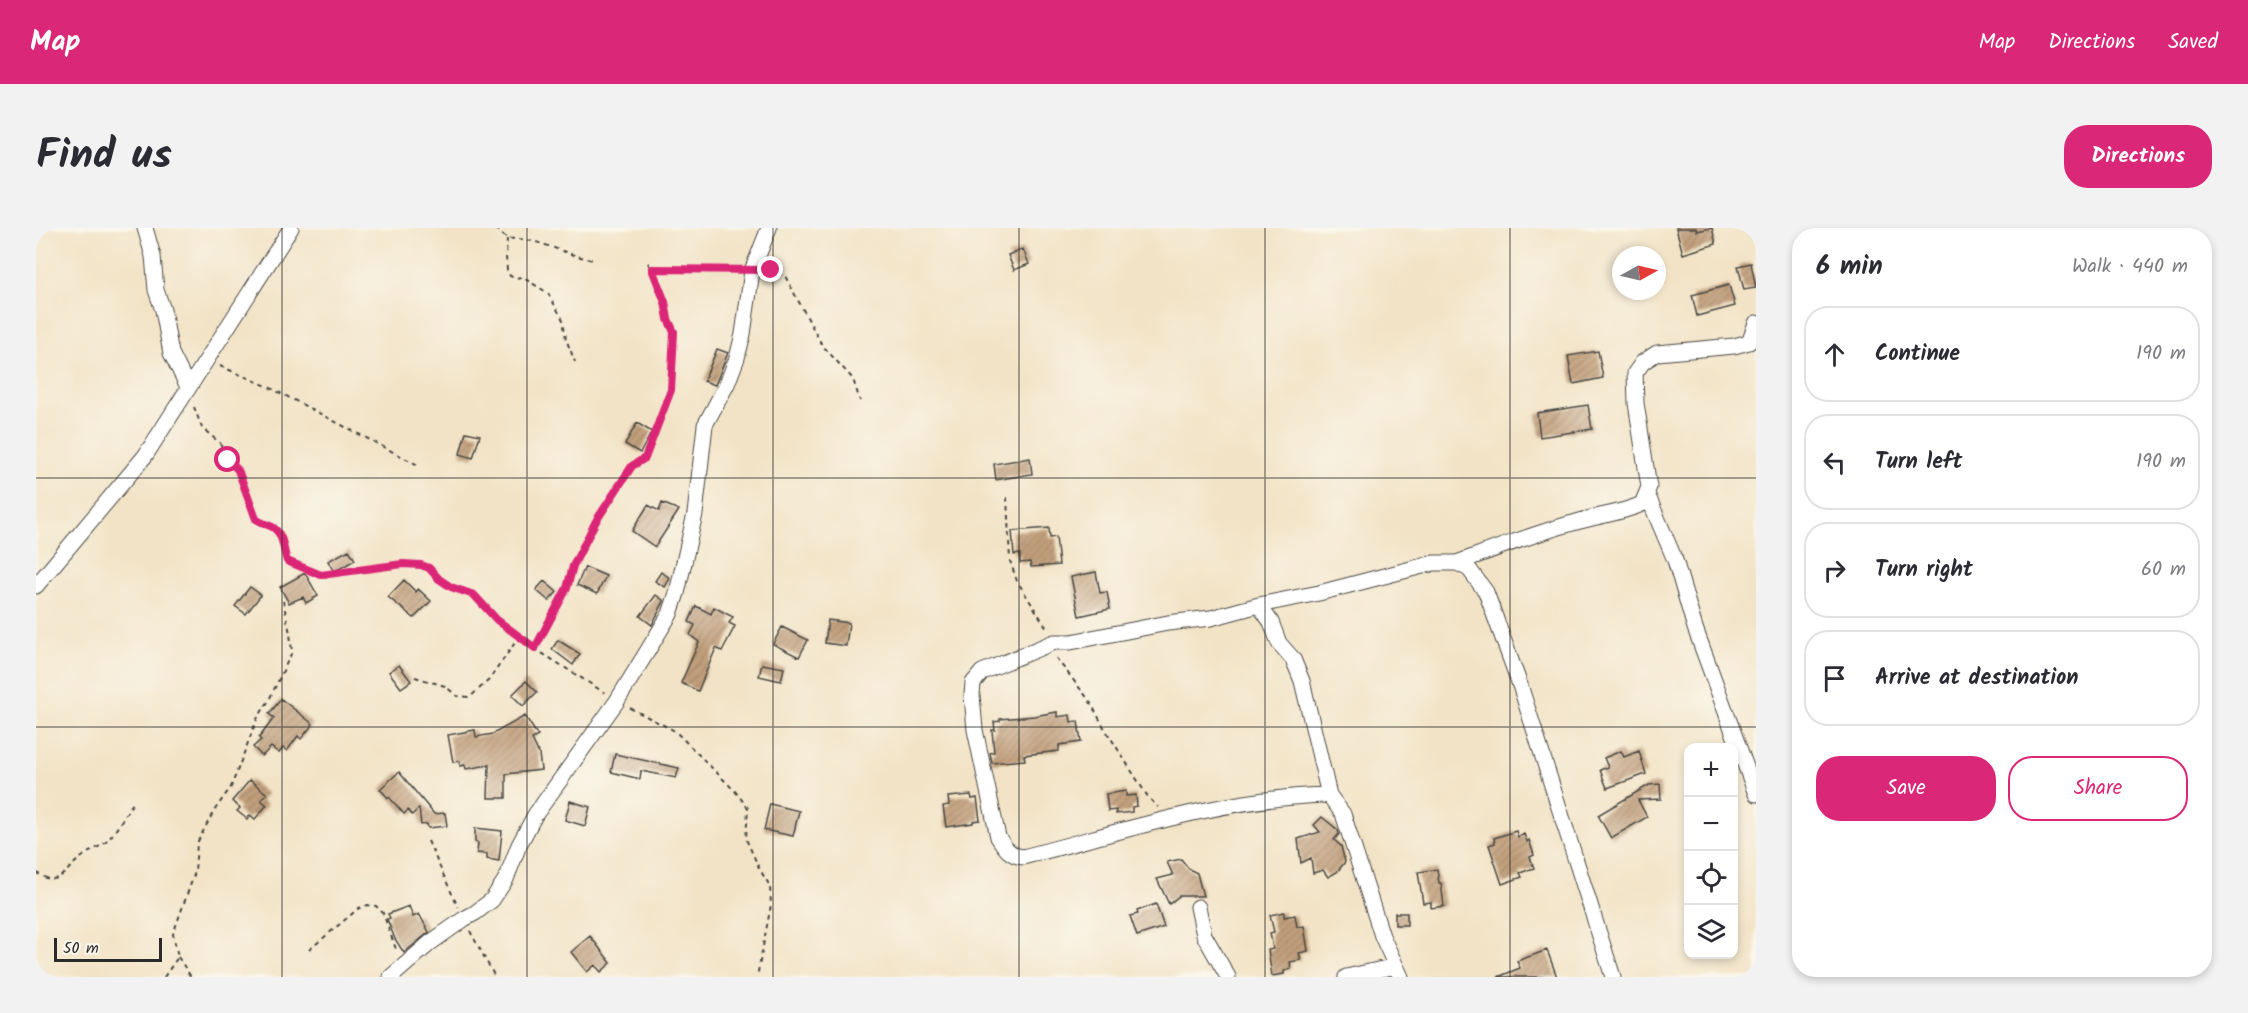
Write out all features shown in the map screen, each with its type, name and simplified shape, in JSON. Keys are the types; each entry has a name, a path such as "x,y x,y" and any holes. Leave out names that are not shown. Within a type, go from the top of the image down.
{"street":[{"path":"145,228 153,256 156,290 163,310 171,353 188,387"},
{"path":"36,586 145,456 291,228"},
{"path":"392,977 430,943 492,900 506,879 519,844 535,815 617,701 670,614 695,514 705,425 727,384 739,350 752,271 769,228"},
{"path":"1329,795 1296,795 1217,807 1023,857 1016,856 1007,851 998,837 975,730 973,683 982,672 1051,643 1071,642 1168,623 1211,618 1434,563 1457,563 1582,520 1624,512 1642,504 1649,487 1636,403 1635,373 1643,362 1658,353 1734,346 1749,342 1756,323"},
{"path":"1647,494 1675,560 1695,628 1756,794"},
{"path":"1457,563 1469,569 1486,592 1520,685 1613,977"},
{"path":"1271,622 1281,601"},
{"path":"1259,605 1271,622 1279,643 1293,659 1302,681 1329,795 1343,814 1382,936 1399,971 1346,977"},
{"path":"1198,907 1204,935 1228,977"}],"path":[{"path":"496,228 507,239 507,270 510,276 522,277 548,293 563,320 566,339 575,362"},
{"path":"507,239 519,238 581,258 595,260"},
{"path":"535,648 567,588 573,566 596,521 632,466 645,458 671,390 674,332 652,269 645,261"},
{"path":"652,269 771,270 785,276 822,345 854,379 860,401"},
{"path":"207,360 267,386 418,465"},
{"path":"188,387 202,428 220,443 228,460 238,470 256,519 272,526 282,536 287,561 321,575 403,564 429,568 451,587 474,595 497,620 519,638 617,701 675,731 735,791 748,808 746,839 770,886 771,905 758,977"},
{"path":"1007,497 1010,561 1017,581 1038,611 1061,665 1089,700 1148,797 1170,819"},
{"path":"191,977 178,957 173,934 195,872 197,843 214,811 231,788 257,719 268,702 292,652 282,601"},
{"path":"415,676 445,686 457,696 470,697 489,680 519,638"},
{"path":"36,872 44,879 58,878 81,857 109,840 133,803"},
{"path":"428,841 464,919 495,977"},
{"path":"309,950 359,908 368,905 376,906 392,934 399,958 405,964"},
{"path":"164,977 178,957"}],"building":[{"path":"1676,228 1696,228 1697,231 1712,228 1716,244 1683,254"},
{"path":"1023,249 1029,264 1014,270 1008,255"},
{"path":"1751,263 1756,288 1744,290 1738,266"},
{"path":"1729,285 1735,306 1697,316 1692,295"},
{"path":"717,349 728,353 715,385 704,381"},
{"path":"1598,351 1603,378 1573,384 1568,356"},
{"path":"1588,405 1592,429 1540,437 1537,413"},
{"path":"637,423 652,432 640,453 625,444"},
{"path":"466,432 480,435 473,458 460,454"},
{"path":"1030,458 1032,474 996,480 994,464"},
{"path":"662,503 679,510 655,547 632,531 648,505 659,511"},
{"path":"1049,528 1050,538 1056,537 1059,565 1031,567 1030,562 1020,563 1020,554 1014,555 1012,531"},
{"path":"349,550 355,560 334,572 328,561"},
{"path":"585,567 606,576 597,594 577,585"},
{"path":"661,572 670,578 665,587 655,581"},
{"path":"1096,572 1100,593 1107,592 1110,609 1079,616 1071,577"},
{"path":"305,573 318,596 306,603 303,597 289,603 280,587"},
{"path":"404,580 416,592 418,589 431,601 414,618 388,597"},
{"path":"544,581 557,592 549,601 536,590"},
{"path":"250,587 261,595 246,614 235,606"},
{"path":"656,595 664,601 652,625 640,616"},
{"path":"696,606 711,614 714,607 733,617 729,623 735,626 722,651 716,648 698,691 681,683 699,642 690,635 695,625 689,622"},
{"path":"828,620 849,623 846,646 825,643"},
{"path":"782,627 808,640 799,657 773,644"},
{"path":"558,640 580,654 573,665 552,649"},
{"path":"762,664 784,668 781,681 759,676"},
{"path":"399,665 411,681 401,688 389,672"},
{"path":"526,681 537,692 523,706 512,695"},
{"path":"281,699 313,724 301,739 298,736 287,751 283,748 279,753 271,747 262,756 253,747 261,740 259,738 274,718 269,714"},
{"path":"1057,712 1057,717 1070,715 1071,722 1078,721 1081,742 1059,745 1059,751 1024,755 1025,760 992,763 990,753 994,752 992,730 995,730 994,722 1000,719"},
{"path":"525,716 538,736 532,739 539,754 541,770 506,774 506,798 488,798 489,765 466,769 465,765 460,766 460,761 453,762 448,735 475,730 476,737 493,734"},
{"path":"1621,751 1624,757 1639,751 1646,774 1607,788 1600,770 1608,767 1604,758"},
{"path":"615,754 679,768 676,778 641,771 640,779 611,772"},
{"path":"399,772 434,814 445,813 447,826 428,828 427,824 421,825 419,808 412,815 408,810 404,814 380,789"},
{"path":"250,780 267,794 261,800 267,805 255,819 250,815 247,819 237,811 240,808 232,801"},
{"path":"1660,784 1661,799 1638,800 1647,817 1611,838 1598,815 1649,785"},
{"path":"1126,791 1126,796 1136,795 1137,806 1132,807 1132,812 1116,814 1116,810 1108,811 1106,794"},
{"path":"971,795 972,799 977,798 980,820 946,827 943,806 949,805 948,797"},
{"path":"570,801 590,807 585,826 565,820"},
{"path":"770,804 799,811 793,836 764,830"},
{"path":"1322,817 1338,830 1339,834 1334,840 1341,846 1345,862 1337,872 1328,877 1323,870 1313,873 1311,858 1301,863 1298,839 1320,832 1314,825"},
{"path":"475,828 502,831 499,861 487,859 487,854 477,853"},
{"path":"1516,831 1518,837 1524,834 1527,842 1529,840 1534,855 1530,857 1534,868 1520,873 1522,877 1502,884 1489,845 1495,843 1494,838"},
{"path":"1181,859 1189,869 1197,873 1203,896 1179,896 1169,904 1157,879 1173,875 1167,862"},
{"path":"1437,869 1444,906 1431,908 1431,902 1423,903 1418,872"},
{"path":"1156,904 1164,927 1137,936 1130,916"},
{"path":"409,906 413,917 419,914 429,932 404,953 387,919 390,918 388,914"},
{"path":"1284,912 1284,917 1295,915 1297,927 1304,926 1308,951 1299,953 1301,960 1290,962 1291,969 1284,971 1284,974 1272,976 1268,950 1273,949 1270,933 1274,932 1270,915"},
{"path":"1395,913 1407,913 1407,925 1395,925"},
{"path":"590,936 611,963 601,972 595,965 587,972 571,952"},
{"path":"1547,950 1557,977 1498,977 1520,968 1517,961"}],"route":[{"path":"228,460 238,470 256,519 272,526 282,536 287,561 321,575 403,564 421,565 429,568 451,587 474,595 497,620 535,648 567,588 573,566 596,521 621,479 632,466 645,458 671,390 674,332 652,269 771,270"}]}
